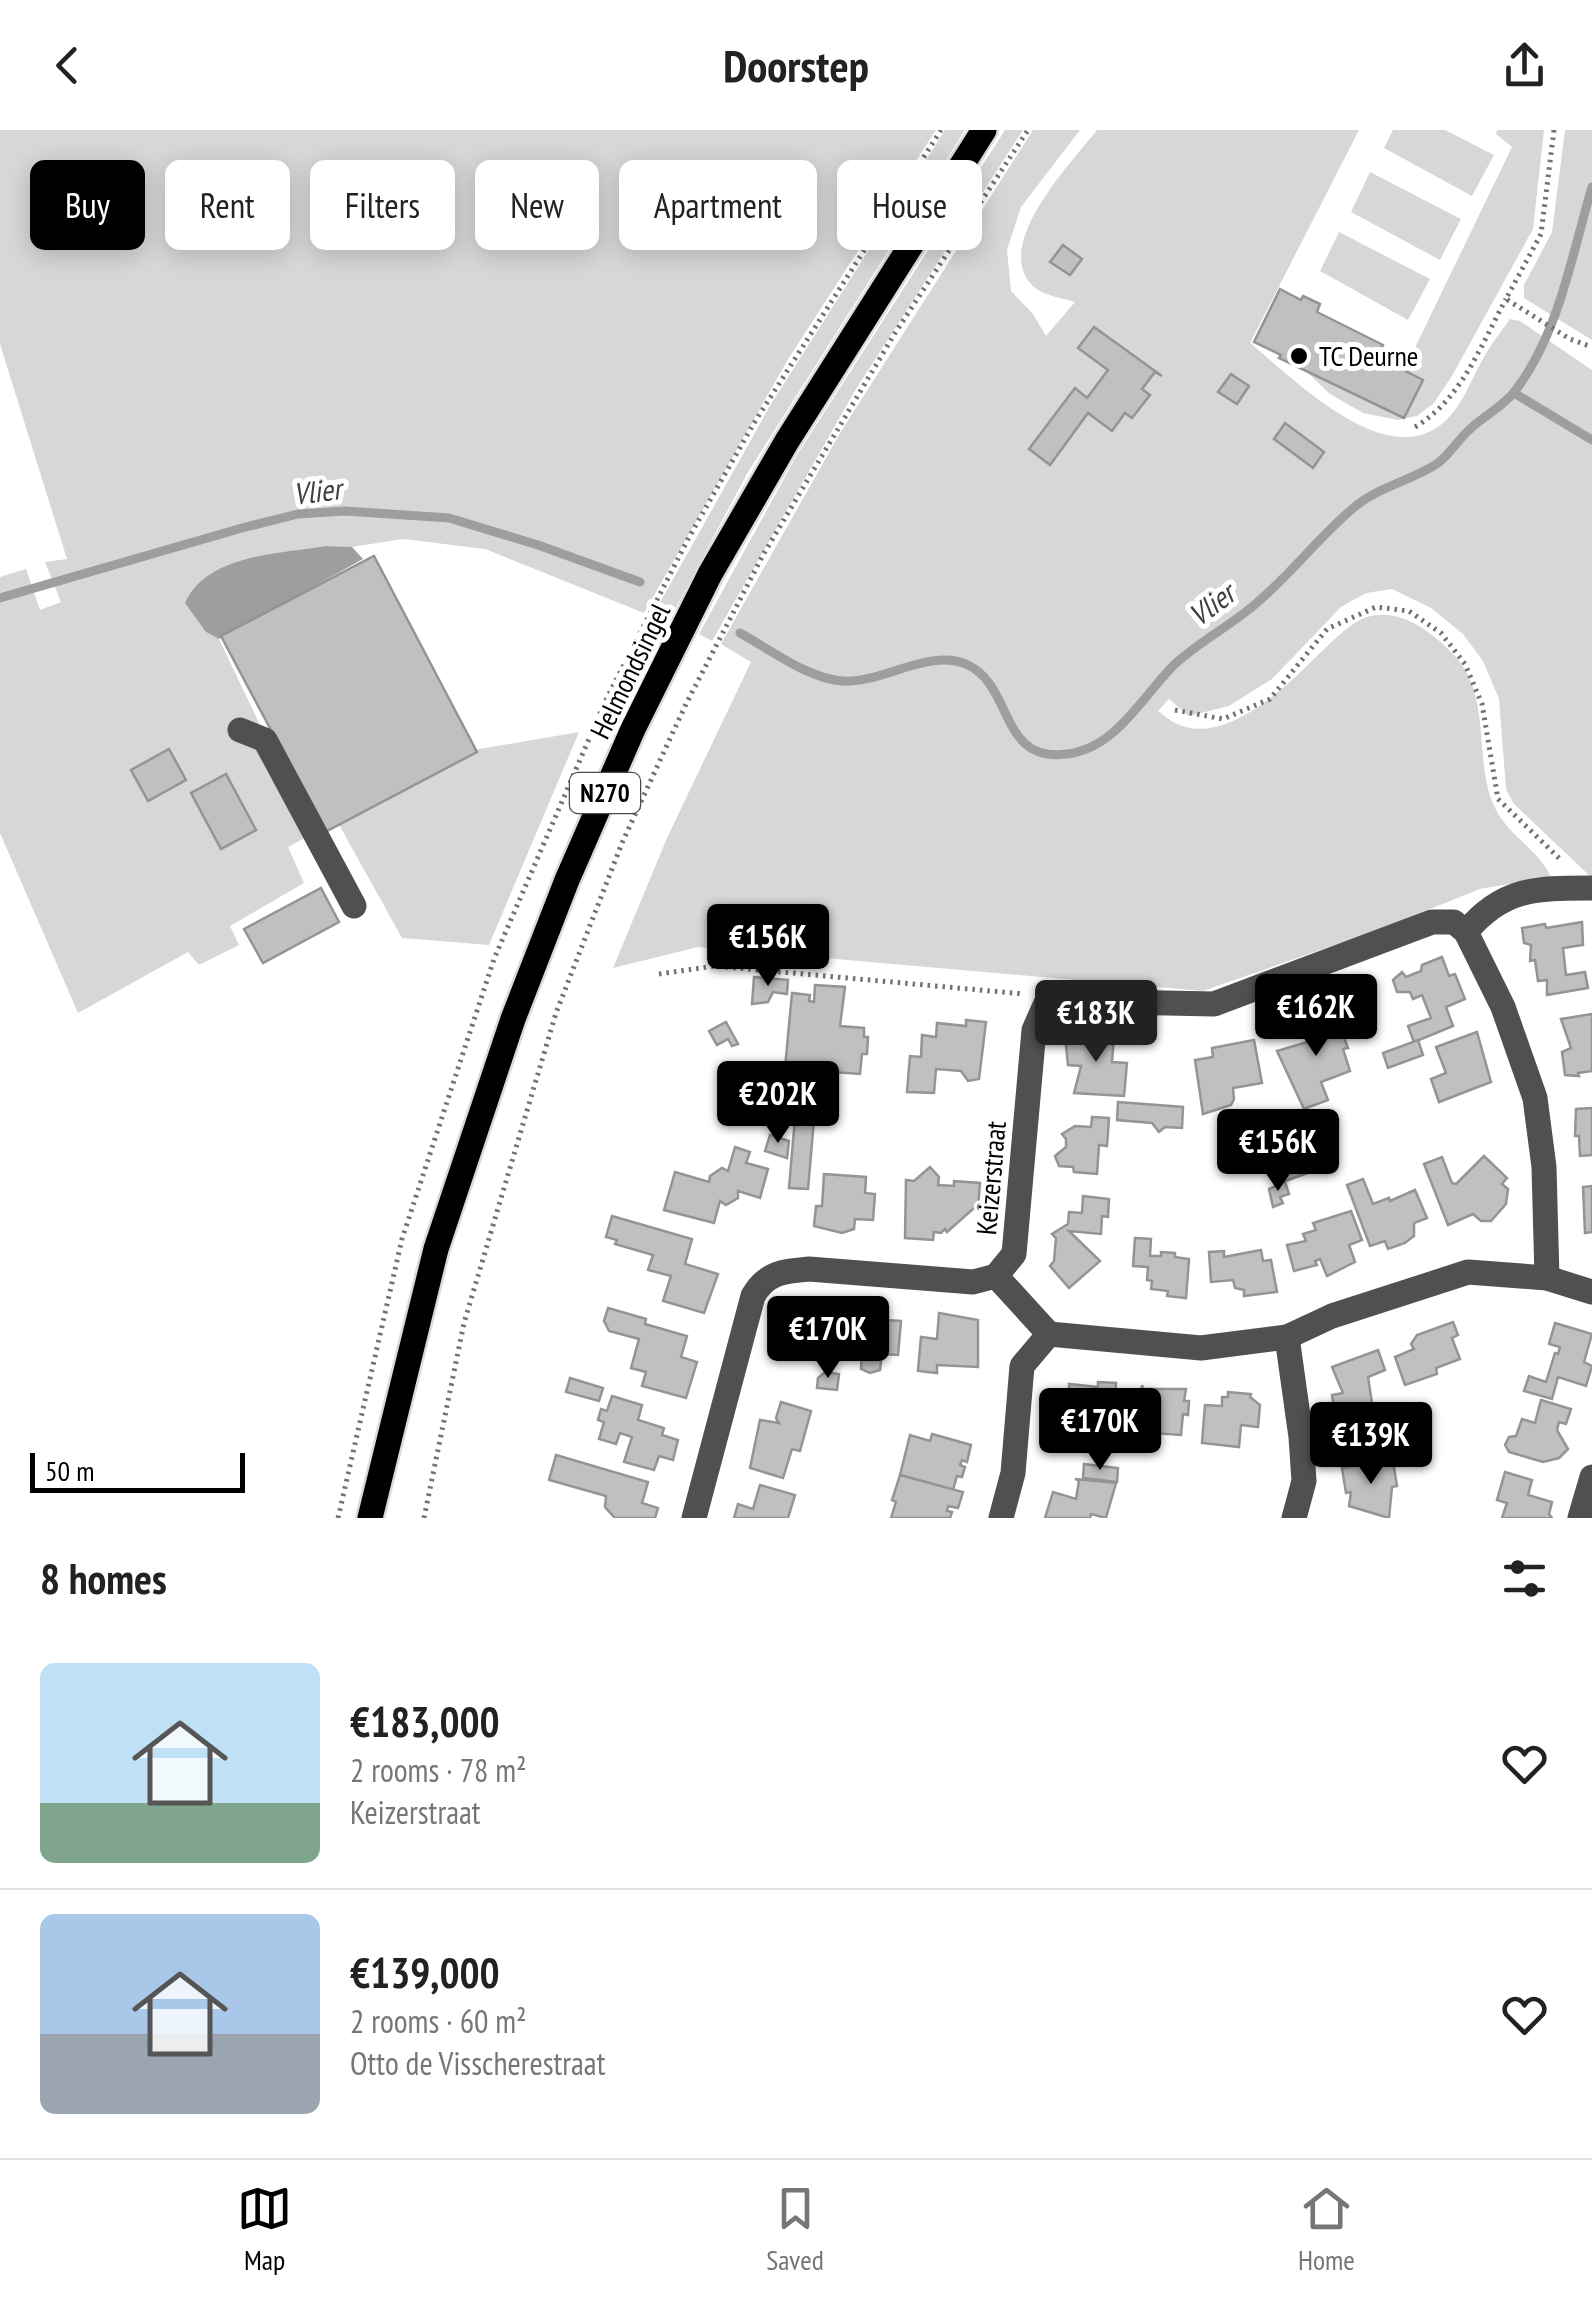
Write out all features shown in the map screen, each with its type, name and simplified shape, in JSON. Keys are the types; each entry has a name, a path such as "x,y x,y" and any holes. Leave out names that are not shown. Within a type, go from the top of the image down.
{"main road":[{"name":"Helmondsingel","path":"370,1518 436,1248 513,1019 567,880 626,746 710,574 778,457 984,130"}],"street":[{"path":"240,730 265,740 354,906"},
{"path":"1466,932 1486,908 1530,890 1586,888"},
{"path":"1046,1003 1062,995 1119,1002 1214,1004 1432,922 1454,922 1466,932 1503,1007 1535,1098 1544,1167 1547,1278"},
{"name":"Keizerstraat","path":"1046,1003 1034,1030 1014,1254 996,1276 1049,1334"},
{"path":"694,1518 753,1296 762,1281 782,1271 808,1269 972,1282 996,1276"},
{"path":"1001,1518 1013,1473 1022,1366 1049,1334 1201,1348 1288,1337 1332,1316 1468,1272 1547,1278 1592,1292"},
{"path":"1288,1337 1304,1481 1294,1518"},
{"path":"1580,1518 1592,1477"}],"path":[{"path":"424,1518 464,1324 556,1013 622,843 686,704 763,555 895,333 1028,130"},
{"path":"1415,428 1439,413 1465,375 1541,234 1554,130"},
{"path":"1506,299 1570,339 1592,347"},
{"path":"1175,710 1224,719 1270,699 1327,629 1376,607 1410,611 1441,633 1465,664 1482,704 1498,798 1586,888"},
{"path":"659,974 715,966 1019,992 1046,1003"}],"shaded area":[{"path":"0,130 936,130 917,160 837,160 837,250 859,250 787,361 644,613 485,549 403,539 352,547 326,546 206,632 219,639 312,834 288,847 304,883 230,926 239,945 199,965 188,952 78,1013 0,833 0,577 26,569 40,610 61,602 45,562 67,559 0,344"},
{"path":"945,130 965,130 946,160 926,160"},
{"path":"1005,130 1023,130 982,194 982,166"},
{"path":"1033,130 1080,130 1021,207 1007,250 1011,291 1033,314 1046,336 1075,302 1046,294 1032,285 1022,268 1022,248 1040,204 1097,130 1359,130 1250,343 1340,414 1368,429 1394,436 1420,435 1450,416 1510,319 1520,321 1592,370 1592,878 1514,804 1506,789 1499,699 1483,661 1463,634 1431,608 1392,589 1366,593 1341,607 1272,679 1229,706 1189,716 1169,699 1158,711 1177,724 1196,729 1235,720 1273,696 1354,623 1379,615 1403,619 1435,638 1465,670 1478,708 1484,768 1494,806 1551,877 1480,889 1383,928 1203,991 698,947 613,968 667,838 751,662 721,644 840,433 957,250 982,250 982,210"},
{"path":"1393,130 1445,130 1494,155 1472,196 1384,148"},
{"path":"1497,130 1544,130 1533,229 1433,404 1417,416 1398,420 1363,413 1330,394 1307,372 1404,417 1423,380 1399,368 1409,360 1512,147 1496,134"},
{"path":"1565,130 1592,130 1592,340 1524,298 1524,285 1552,232"},
{"path":"1370,172 1461,219 1440,260 1351,212"},
{"path":"1339,232 1430,279 1408,320 1320,271"},
{"path":"869,250 889,250 748,472 667,624 652,617 771,404"},
{"path":"928,250 946,250 856,389 712,641 699,634 797,455"},
{"path":"326,546 352,547 363,559 219,639 206,632 185,603 195,587 227,566 246,559"},
{"path":"579,732 489,945 402,938 337,821 462,752"}],"building":[{"path":"1063,245 1082,259 1070,275 1050,262"},
{"path":"1280,289 1320,304 1317,312 1383,345 1378,357 1423,380 1404,418 1254,342"},
{"path":"1094,327 1162,376 1155,372 1142,389 1150,395 1132,418 1125,413 1112,431 1088,413 1050,465 1029,449 1075,388 1087,398 1108,370 1078,348"},
{"path":"1231,374 1249,386 1237,404 1218,392"},
{"path":"1285,423 1324,452 1313,468 1274,439"},
{"path":"374,556 477,752 325,832 221,636"},
{"path":"169,749 186,780 148,801 131,770"},
{"path":"226,774 256,830 221,849 191,793"},
{"path":"321,888 339,922 263,963 244,929"},
{"path":"1582,922 1583,945 1563,948 1566,975 1585,972 1588,988 1547,995 1547,980 1538,981 1535,960 1530,961 1531,945 1524,943 1522,928"},
{"path":"1442,957 1449,976 1455,974 1465,999 1446,1007 1453,1026 1414,1042 1408,1026 1431,1018 1422,995 1413,999 1410,992 1397,992 1393,980 1402,972 1406,977 1421,971 1422,965"},
{"path":"754,977 788,980 787,994 773,992 768,1002 752,1004"},
{"path":"815,985 845,987 840,1026 864,1028 864,1037 868,1037 860,1074 833,1072 823,1081 823,1087 812,1070 785,1068 792,993 810,995 809,1001 814,1002"},
{"path":"1334,1010 1348,1048 1343,1049 1350,1071 1321,1082 1328,1100 1304,1109 1277,1051 1314,1040 1305,1015 1316,1011 1318,1016"},
{"path":"1592,1014 1592,1071 1578,1073 1579,1076 1565,1075 1562,1052 1571,1048 1561,1019"},
{"path":"966,1020 986,1022 979,1079 968,1081 961,1071 936,1069 934,1093 907,1092 910,1056 921,1057 922,1035 936,1037 937,1023 966,1026"},
{"path":"726,1022 738,1044 732,1046 728,1039 717,1045 709,1031"},
{"path":"1071,1032 1114,1036 1112,1062 1127,1063 1124,1096 1074,1093 1081,1066 1068,1065 1066,1046"},
{"path":"1477,1032 1491,1082 1439,1102 1431,1079 1446,1073 1436,1047"},
{"path":"1254,1040 1262,1083 1233,1088 1231,1105 1203,1114 1195,1060 1213,1057 1212,1048"},
{"path":"1418,1040 1423,1055 1388,1068 1383,1053"},
{"path":"1118,1102 1183,1107 1182,1128 1165,1127 1159,1132 1152,1123 1117,1120"},
{"path":"1592,1108 1592,1155 1580,1156 1579,1136 1575,1136 1576,1109"},
{"path":"1092,1117 1109,1118 1107,1146 1099,1145 1097,1174 1059,1166 1055,1156 1066,1147 1062,1134 1075,1126 1091,1127"},
{"path":"795,1118 814,1120 808,1189 789,1188"},
{"path":"770,1135 789,1141 787,1158 765,1151"},
{"path":"735,1147 750,1152 746,1163 768,1169 760,1198 738,1191 738,1198 726,1205 720,1201 714,1223 664,1210 675,1172 709,1182 710,1176 722,1168 728,1171"},
{"path":"1310,1156 1316,1170 1280,1183 1277,1162"},
{"path":"1484,1156 1507,1178 1502,1184 1508,1189 1506,1204 1491,1221 1481,1221 1473,1214 1448,1225 1424,1164 1442,1157 1452,1183 1456,1184"},
{"path":"930,1167 939,1177 938,1185 954,1186 954,1181 980,1183 978,1209 974,1208 947,1232 934,1232 933,1240 905,1238 906,1180 914,1181"},
{"path":"824,1174 866,1177 865,1193 875,1194 873,1220 855,1219 854,1229 842,1233 814,1226 816,1206 822,1206"},
{"path":"1363,1179 1373,1204 1415,1190 1427,1218 1414,1223 1414,1236 1405,1243 1388,1249 1385,1241 1370,1246 1347,1185"},
{"path":"1285,1182 1289,1194 1280,1197 1283,1203 1273,1207 1269,1189"},
{"path":"1592,1186 1592,1232 1585,1233 1583,1187"},
{"path":"1083,1196 1109,1199 1108,1217 1102,1216 1101,1234 1069,1231 1100,1261 1069,1288 1050,1266 1056,1238 1052,1234 1068,1224 1069,1212 1082,1213"},
{"path":"1351,1211 1362,1240 1349,1245 1355,1262 1327,1276 1320,1259 1315,1261 1317,1265 1294,1271 1287,1245 1306,1241 1303,1234 1316,1230 1313,1223"},
{"path":"612,1216 692,1239 685,1264 718,1274 704,1313 663,1301 671,1276 648,1270 653,1255 615,1244 617,1240 606,1237"},
{"path":"1135,1238 1151,1239 1150,1256 1175,1253 1175,1257 1189,1259 1186,1298 1151,1289 1148,1267 1133,1266"},
{"path":"1261,1250 1263,1261 1271,1260 1277,1292 1244,1296 1244,1290 1235,1288 1233,1280 1211,1282 1209,1252 1224,1251 1224,1257"},
{"path":"876,1304 879,1309 886,1309 884,1320 901,1321 898,1355 882,1354 880,1370 870,1373 861,1369 862,1352 842,1351 843,1338 845,1316 865,1318 866,1307"},
{"path":"806,1305 825,1306 825,1315 841,1316 838,1353 797,1350 797,1357 769,1354 771,1337 779,1337 780,1318 800,1320"},
{"path":"608,1308 687,1336 681,1357 697,1362 686,1398 642,1386 646,1372 631,1368 639,1339 609,1331 604,1321"},
{"path":"939,1313 978,1320 978,1367 937,1365 937,1373 918,1371 921,1337 937,1339"},
{"path":"1453,1322 1458,1335 1452,1338 1460,1359 1436,1368 1437,1374 1405,1385 1395,1357 1414,1349 1411,1344 1417,1335"},
{"path":"1555,1323 1592,1334 1584,1362 1592,1366 1586,1386 1558,1377 1552,1399 1524,1391 1529,1376 1546,1382 1560,1347 1549,1344"},
{"path":"1378,1350 1385,1370 1368,1377 1375,1423 1391,1421 1394,1444 1359,1448 1356,1427 1337,1430 1332,1395 1343,1393 1332,1367"},
{"path":"825,1372 839,1374 837,1390 817,1388 818,1378"},
{"path":"570,1378 603,1388 599,1401 566,1392"},
{"path":"1098,1382 1116,1383 1115,1396 1128,1397 1125,1429 1070,1424 1069,1384 1098,1387"},
{"path":"1142,1385 1143,1389 1186,1389 1188,1415 1183,1414 1181,1435 1139,1432 1139,1443 1124,1442 1127,1407 1140,1408"},
{"path":"1228,1392 1251,1394 1260,1405 1258,1427 1241,1425 1239,1447 1202,1443 1205,1405 1222,1406 1222,1397 1228,1397"},
{"path":"612,1396 642,1405 638,1420 664,1428 662,1435 678,1440 673,1460 659,1456 654,1470 624,1462 632,1437 620,1433 616,1444 599,1439 604,1422 598,1420 601,1409 607,1411"},
{"path":"1541,1400 1571,1409 1566,1424 1559,1422 1557,1430 1568,1449 1559,1458 1543,1462 1509,1452 1505,1445 1509,1437 1516,1436 1522,1419 1535,1423"},
{"path":"781,1402 811,1411 800,1451 792,1449 783,1478 750,1468 760,1420 779,1423 776,1418"},
{"path":"1417,1417 1427,1444 1407,1446 1404,1419"},
{"path":"932,1434 971,1445 967,1462 962,1460 960,1465 965,1467 962,1477 957,1476 953,1490 900,1475 910,1435 930,1441"},
{"path":"556,1455 648,1482 642,1503 658,1508 655,1518 615,1518 605,1507 606,1496 549,1480"},
{"path":"1393,1461 1397,1486 1392,1487 1389,1518 1349,1506 1351,1492 1346,1493 1342,1468"},
{"path":"1084,1464 1118,1468 1117,1482 1083,1478"},
{"path":"1505,1472 1532,1480 1528,1495 1552,1502 1552,1518 1502,1518 1507,1503 1497,1500"},
{"path":"900,1475 963,1492 958,1508 948,1506 950,1518 891,1518"},
{"path":"1075,1479 1116,1483 1106,1518 1091,1514 1090,1518 1045,1518 1053,1492 1076,1499 1079,1481"},
{"path":"760,1485 795,1495 788,1518 734,1518 738,1504 753,1509"}],"waterway":[{"name":"Vlier","path":"740,633 803,669 842,681 938,660 968,665 993,689 1018,736 1029,747 1045,754 1085,750 1115,731 1175,664 1260,600 1357,505 1438,463 1469,430 1510,397 1530,369 1553,319 1592,187"},
{"path":"1514,393 1592,440"},
{"name":"Vlier","path":"0,598 242,528 298,514 345,511 449,518 640,582"}],"place":[{"name":"TC Deurne","path":"1299,356"}]}
